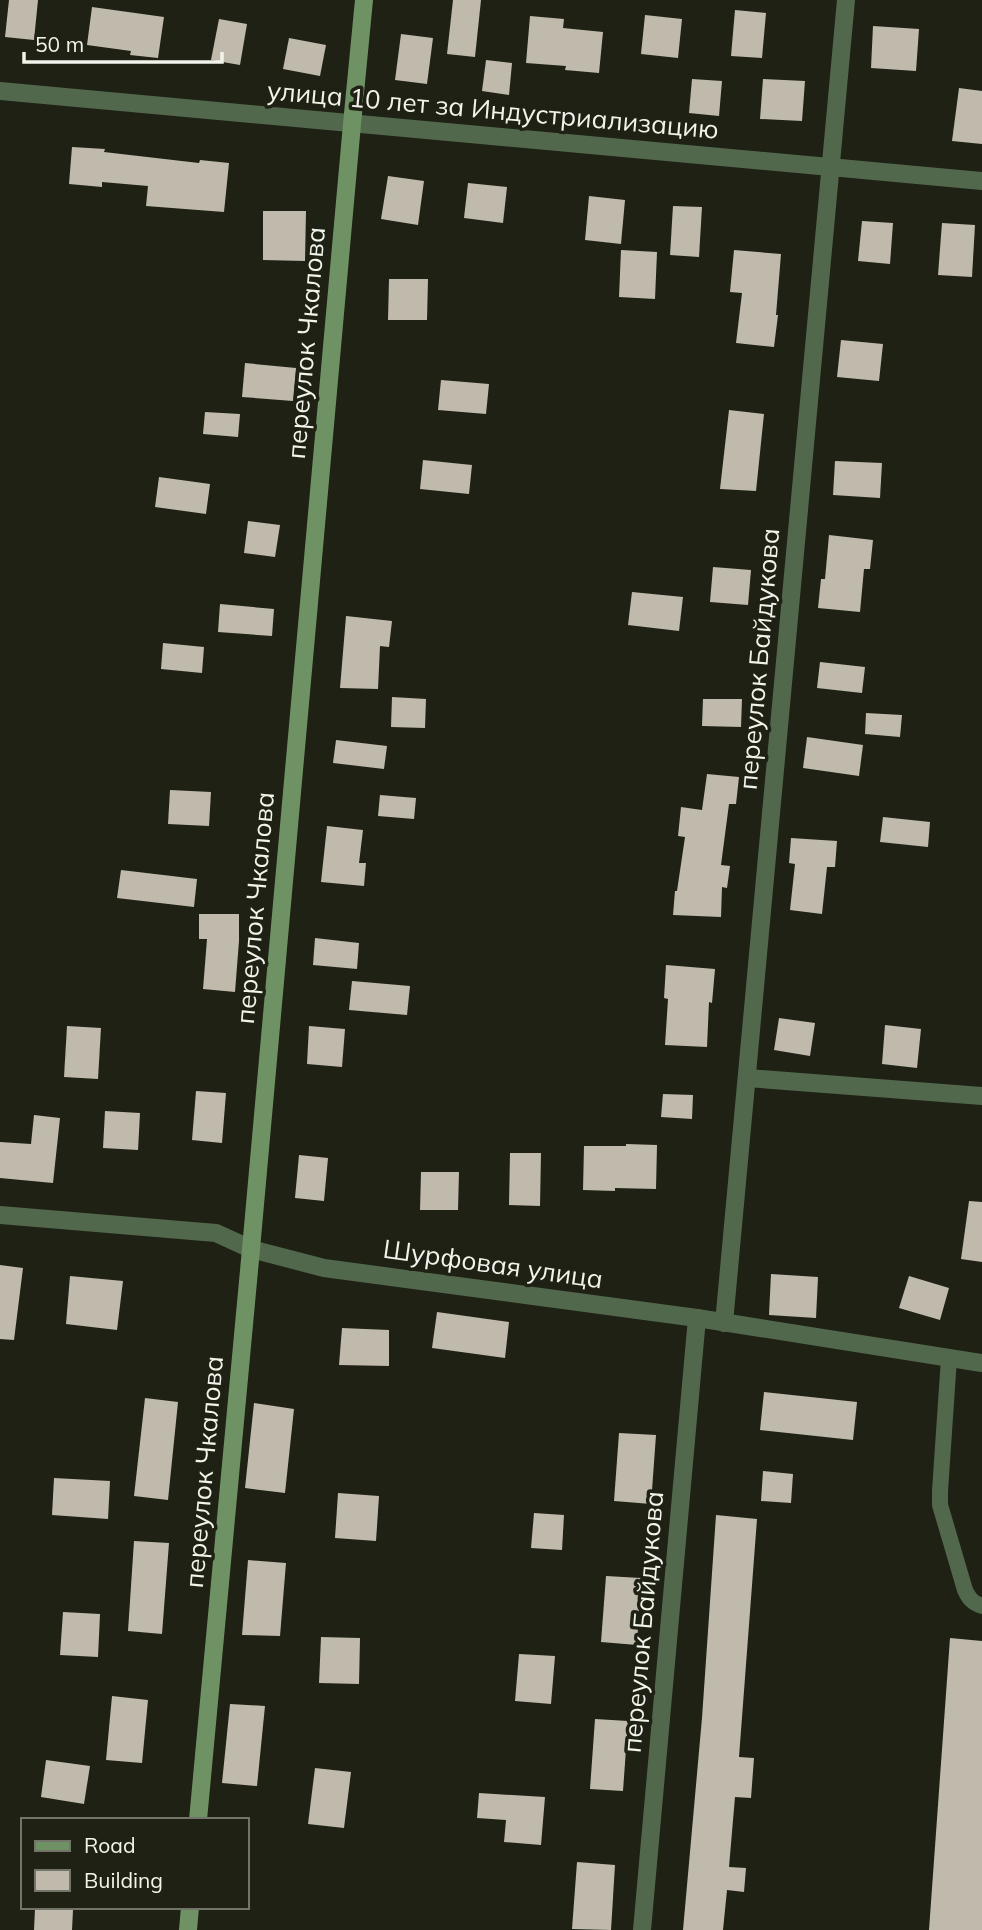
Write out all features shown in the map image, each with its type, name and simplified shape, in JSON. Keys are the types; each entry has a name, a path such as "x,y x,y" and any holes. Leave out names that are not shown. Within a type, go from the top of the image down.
{"street":[{"name":"переулок Чкалова","path":"198,1818 364,0"},
{"name":"переулок Байдукова","path":"724,1322 846,0"},
{"name":"улица 10 лет за Индустриализацию","path":"0,91 982,181"},
{"path":"747,1078 982,1096"},
{"name":"Шурфовая улица","path":"0,1215 216,1233 251,1249 324,1268 697,1318 982,1363"},
{"name":"переулок Байдукова","path":"642,1930 697,1318"},
{"path":"188,1930 190,1909"}],"lane":[{"path":"949,1358 940,1505 965,1590 975,1604 982,1606"}],"building":[{"path":"9,0 38,0 34,40 5,37"},
{"path":"453,0 481,0 475,57 447,54"},
{"path":"92,7 164,17 158,58 87,45"},
{"path":"735,10 766,13 762,58 731,56"},
{"path":"645,15 682,19 678,58 641,54"},
{"path":"530,16 564,19 563,28 603,32 599,73 565,70 566,66 526,63"},
{"path":"219,19 247,24 240,65 211,60"},
{"path":"873,26 919,29 916,71 871,68"},
{"path":"401,34 433,38 427,84 395,80"},
{"path":"289,38 326,45 320,76 283,69"},
{"path":"486,60 512,63 509,95 482,91"},
{"path":"692,79 722,81 719,116 689,113"},
{"path":"763,79 805,81 802,121 760,119"},
{"path":"959,88 982,91 982,144 952,141"},
{"path":"72,147 105,149 104,152 199,163 200,160 229,163 224,212 146,206 148,186 102,182 102,187 69,184"},
{"path":"388,176 424,181 418,225 381,219"},
{"path":"468,183 507,187 503,223 464,218"},
{"path":"589,196 625,200 621,244 585,240"},
{"path":"673,206 702,207 699,257 670,255"},
{"path":"263,211 306,211 305,261 263,260"},
{"path":"862,221 893,223 890,264 858,261"},
{"path":"942,223 975,225 972,277 938,275"},
{"path":"621,250 657,252 655,299 619,297"},
{"path":"734,250 781,254 774,347 736,343 742,293 730,292"},
{"path":"389,279 428,279 427,320 388,320"},
{"path":"841,340 883,344 879,381 837,377"},
{"path":"245,363 296,368 293,401 242,397"},
{"path":"441,380 489,384 486,414 438,410"},
{"path":"729,410 764,414 756,491 720,489"},
{"path":"205,412 240,414 238,437 203,434"},
{"path":"423,460 472,465 469,494 420,489"},
{"path":"835,461 882,463 880,498 833,495"},
{"path":"159,477 210,484 206,514 155,507"},
{"path":"248,521 280,525 275,557 244,553"},
{"path":"829,535 873,540 870,569 864,569 860,612 818,608 821,579 825,579"},
{"path":"713,567 751,570 748,605 710,602"},
{"path":"632,592 683,597 679,631 628,625"},
{"path":"220,604 274,609 272,636 218,632"},
{"path":"346,616 392,621 389,647 380,646 378,689 340,688"},
{"path":"163,643 204,647 202,673 161,669"},
{"path":"820,662 865,667 862,693 817,688"},
{"path":"392,697 426,699 425,728 391,727"},
{"path":"703,699 742,699 741,727 702,726"},
{"path":"866,713 902,715 900,737 865,734"},
{"path":"807,737 863,745 859,776 803,768"},
{"path":"336,740 387,746 384,769 333,763"},
{"path":"707,774 739,777 736,804 729,804 721,865 730,866 727,888 722,887 721,917 673,915 685,837 678,836 681,807 702,810"},
{"path":"170,790 211,792 209,826 168,824"},
{"path":"380,795 416,798 414,819 378,816"},
{"path":"883,817 930,822 928,847 880,842"},
{"path":"327,826 363,830 359,863 366,863 364,886 321,882"},
{"path":"791,838 837,841 835,867 827,867 822,914 790,910 795,864 789,863"},
{"path":"121,870 197,879 194,907 117,898"},
{"path":"199,914 239,914 235,992 203,989 207,939 199,939"},
{"path":"315,938 359,943 357,969 313,965"},
{"path":"666,965 715,969 712,1003 709,1002 707,1047 665,1045 668,999 664,998"},
{"path":"352,981 410,986 407,1015 349,1010"},
{"path":"779,1018 815,1023 810,1056 774,1050"},
{"path":"885,1025 921,1029 917,1068 882,1064"},
{"path":"67,1026 101,1028 98,1079 64,1077"},
{"path":"309,1026 345,1029 342,1067 307,1064"},
{"path":"196,1091 226,1093 222,1143 192,1140"},
{"path":"663,1094 693,1095 692,1119 661,1117"},
{"path":"105,1111 140,1113 138,1150 103,1148"},
{"path":"34,1115 60,1118 53,1183 0,1178 0,1142 31,1144"},
{"path":"657,1145 656,1189 583,1190 584,1146"},
{"path":"510,1153 541,1153 540,1206 509,1205"},
{"path":"299,1155 328,1158 324,1201 295,1198"},
{"path":"421,1172 459,1172 458,1210 420,1210"},
{"path":"969,1201 982,1202 982,1262 961,1259"},
{"path":"0,1265 23,1268 14,1340 0,1339"},
{"path":"771,1274 818,1277 816,1318 769,1315"},
{"path":"70,1276 123,1281 117,1330 66,1324"},
{"path":"909,1276 949,1288 940,1320 899,1308"},
{"path":"437,1312 509,1322 505,1358 432,1348"},
{"path":"342,1328 389,1330 389,1366 339,1365"},
{"path":"764,1392 857,1402 853,1440 760,1430"},
{"path":"145,1398 178,1402 168,1500 134,1496"},
{"path":"254,1403 294,1409 285,1493 245,1488"},
{"path":"619,1433 656,1435 651,1504 614,1501"},
{"path":"763,1471 793,1474 791,1503 761,1501"},
{"path":"54,1478 110,1481 108,1519 52,1515"},
{"path":"338,1493 379,1496 376,1541 335,1538"},
{"path":"534,1513 564,1515 562,1550 531,1548"},
{"path":"716,1515 757,1519 739,1757 754,1758 751,1798 735,1797 729,1867 746,1868 744,1892 727,1890 723,1930 683,1930 702,1718"},
{"path":"134,1541 169,1543 162,1634 128,1631"},
{"path":"248,1560 286,1563 280,1636 242,1635"},
{"path":"606,1576 641,1578 637,1645 601,1642"},
{"path":"63,1612 100,1614 98,1657 60,1655"},
{"path":"321,1637 360,1638 359,1684 319,1683"},
{"path":"950,1638 982,1641 982,1930 929,1930"},
{"path":"519,1654 555,1656 551,1704 515,1701"},
{"path":"112,1696 148,1700 142,1763 106,1760"},
{"path":"230,1704 265,1706 257,1786 222,1783"},
{"path":"595,1719 628,1721 623,1791 590,1789"},
{"path":"46,1760 90,1766 84,1804 41,1797"},
{"path":"315,1768 351,1772 344,1828 308,1824"},
{"path":"479,1793 545,1797 541,1845 504,1842 506,1820 477,1818"},
{"path":"577,1862 615,1865 611,1930 572,1929"},
{"path":"35,1909 73,1910 72,1930 34,1930"}]}
